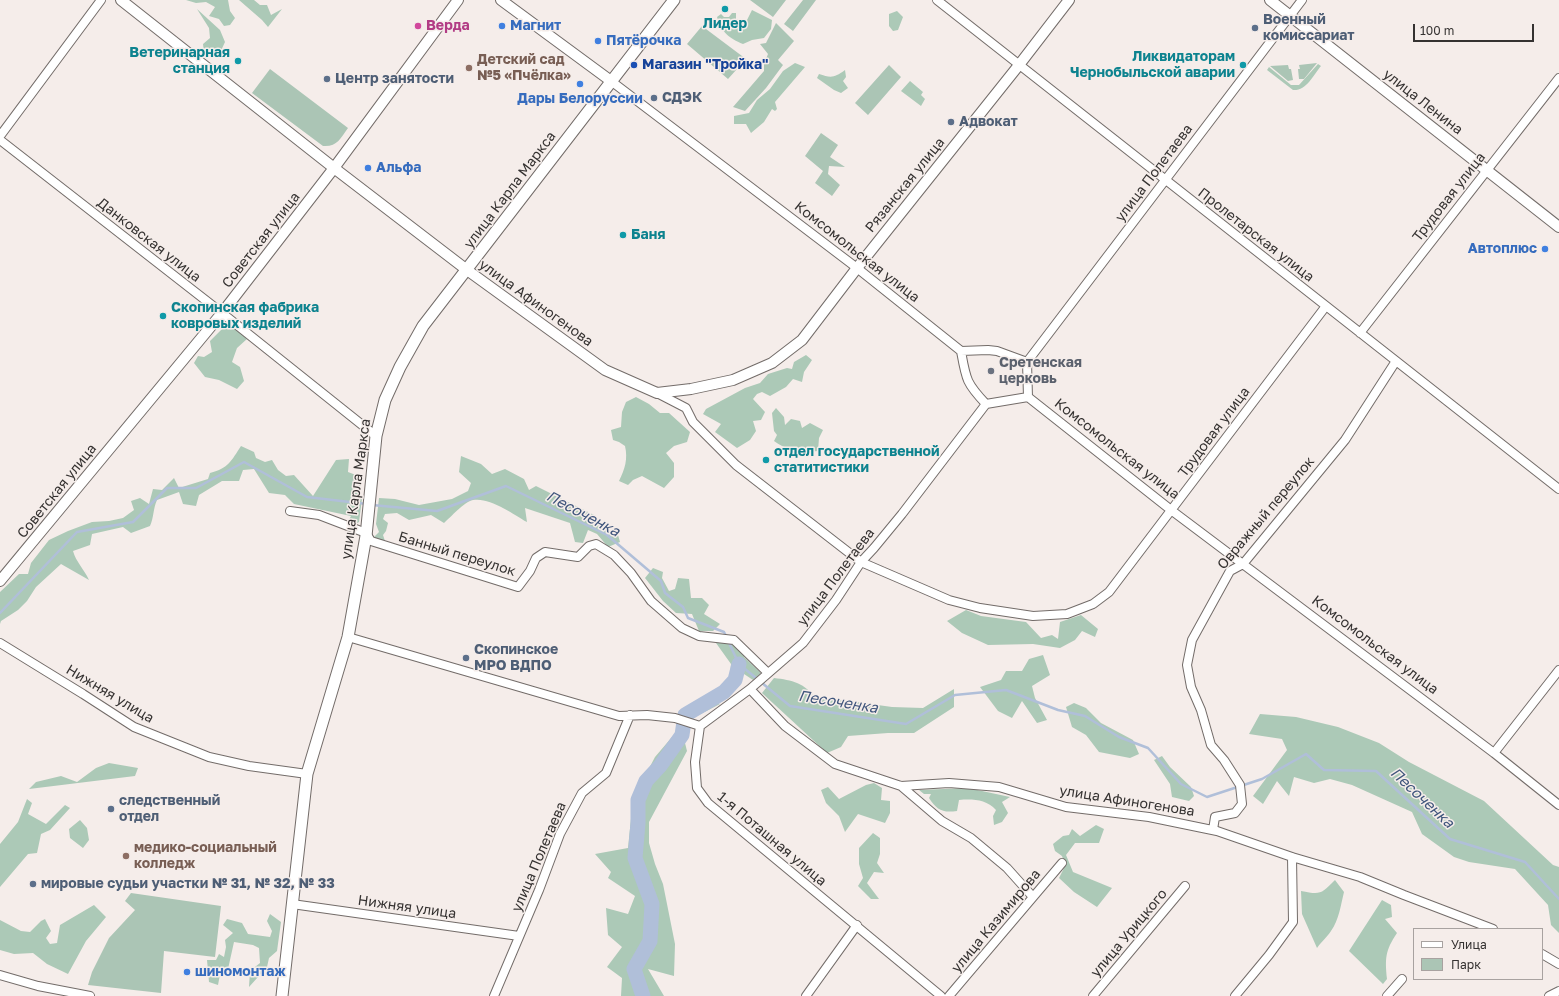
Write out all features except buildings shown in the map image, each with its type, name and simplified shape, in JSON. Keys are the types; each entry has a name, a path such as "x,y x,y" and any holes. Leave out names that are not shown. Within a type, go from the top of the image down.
{"main road":[{"name":"улица Карла Маркса","path":"282,996 307,774 348,637 366,533 376,436 385,400 400,367 423,326 674,0"}],"street":[{"path":"0,136 101,0"},
{"name":"улица Афиногенова","path":"121,0 334,168 467,270 605,370 657,393 686,408 693,422 736,465 861,562"},
{"name":"Советская улица","path":"1,578 222,313 334,168 458,0"},
{"name":"Комсомольская улица","path":"501,0 611,81 857,268 961,351"},
{"name":"Пролетарская улица","path":"937,0 1559,489"},
{"name":"Рязанская улица","path":"657,393 691,390 733,380 772,363 802,340 857,268 1069,0"},
{"name":"улица Ленина","path":"1270,0 1559,227"},
{"name":"улица Полетаева","path":"1027,362 1302,0"},
{"name":"Трудовая улица","path":"1360,333 1559,78"},
{"name":"Данковская улица","path":"0,140 222,313 376,436"},
{"name":"Трудовая улица","path":"861,562 949,600 980,608 1033,616 1067,614 1093,604 1109,592 1326,306"},
{"path":"961,351 997,351 1027,362 1028,397 986,404 969,384 965,376 961,351"},
{"name":"Овражный переулок","path":"1213,830 1215,817 1235,813 1242,804 1240,785 1224,760 1211,745 1201,710 1191,686 1187,665 1192,640 1230,571 1243,564 1345,440 1396,362"},
{"name":"Комсомольская улица","path":"1028,397 1171,510 1494,753 1559,805"},
{"name":"улица Полетаева","path":"700,726 750,689 803,643 836,600 861,562 902,514 986,404"},
{"name":"Банный переулок","path":"290,511 319,515 366,533 371,541 518,587 530,571 536,558 545,552 578,557 589,546 596,544 614,555 631,573 651,601 682,628 699,636 734,640 768,673"},
{"path":"348,637 619,716 646,714 675,718 700,726"},
{"name":"Нижняя улица","path":"0,644 134,727 209,757 249,766 307,774"},
{"path":"1494,753 1559,670"},
{"name":"улица Афиногенова","path":"750,689 785,726 835,764 900,786 949,783 999,787 1066,807 1149,817 1213,830 1292,857 1360,877 1490,928"},
{"name":"улица Полетаева","path":"494,996 539,890 560,834 582,793 606,773 630,715"},
{"name":"1-я Поташная улица","path":"700,726 695,762 697,788 708,803 941,996"},
{"path":"900,786 942,821 971,838 1007,868 1033,897"},
{"path":"1235,996 1269,955 1293,922 1292,857"},
{"name":"улица Казимирова","path":"949,996 1062,863"},
{"name":"улица Урицкого","path":"1093,996 1185,886"},
{"name":"Нижняя улица","path":"292,904 519,936"},
{"path":"806,996 857,925"},
{"path":"1543,955 1559,964"},
{"path":"0,975 38,986 90,996"},
{"path":"1387,996 1402,979"},
{"path":"1549,996 1559,991"}],"green space":[{"path":"186,0 228,0 230,11 235,18 230,25 224,26 219,19 209,16 215,7 206,2 196,3"},
{"path":"239,0 254,0 260,5 267,5 271,15 282,9 268,27"},
{"path":"750,0 786,0 773,17"},
{"path":"803,0 816,0 793,31 784,24"},
{"path":"197,9 220,30 225,42 219,55 209,55 204,53 203,44 210,38 209,28"},
{"path":"752,10 772,20 771,29 764,38 752,40 743,44 734,40 724,31 717,17 721,14 724,17 729,17 732,13 736,13 736,19 743,22 747,20"},
{"path":"897,11 903,17 898,30 893,31 889,26 889,14"},
{"path":"776,23 794,41 778,60 783,65 766,88 745,111 733,107 764,71 764,64 768,54 760,44 766,43"},
{"path":"702,26 746,59 728,79 687,44"},
{"path":"795,63 805,67 775,102 777,109 775,111 772,109 764,122 751,133 746,124 734,124 734,116 749,113 757,100 770,89 783,71"},
{"path":"1317,63 1304,79 1299,79 1299,65"},
{"path":"1318,64 1321,66 1312,78 1298,90 1293,90 1267,70 1269,67 1291,85 1299,85"},
{"path":"889,65 901,77 868,115 855,103"},
{"path":"1288,65 1289,69 1291,69 1293,80 1288,81 1270,66"},
{"path":"270,69 348,128 338,142 332,145 323,146 252,93"},
{"path":"845,70 846,77 843,81 848,88 841,93 817,78 819,74 832,76 838,75"},
{"path":"910,81 923,92 921,95 925,99 921,106 901,91"},
{"path":"821,133 838,145 830,157 845,167 829,166 828,174 840,185 832,196 815,183 823,171 805,156"},
{"path":"230,324 238,328 247,339 237,348 232,362 240,367 244,381 237,389 219,380 205,377 194,363 198,356 204,357 212,352 210,341 225,326"},
{"path":"806,355 812,360 804,372 802,382 793,379 786,387 770,396 762,392 757,394 753,399 765,412 761,420 753,421 756,431 750,440 737,448 715,432 721,424 703,414 706,409 745,388 760,383 768,374 787,368 792,369 794,362"},
{"path":"636,397 649,404 660,413 669,413 690,432 687,442 674,446 666,453 674,463 674,477 664,488 642,476 633,480 628,485 619,481 625,464 626,451 625,446 613,440 611,430 621,427 622,412 626,402"},
{"path":"776,408 784,417 785,425 791,419 800,421 802,428 810,423 823,430 819,438 818,451 806,452 790,449 774,441 777,435 774,431 772,413"},
{"path":"241,446 254,452 256,458 265,462 272,460 278,470 286,476 294,475 313,496 336,460 349,459 348,472 361,477 361,485 357,491 362,499 359,522 355,524 349,520 351,516 294,504 285,495 269,493 254,469 243,470 239,481 222,481 199,495 196,506 183,504 179,492 157,500 150,526 131,533 123,527 92,534 90,545 73,551 76,559 89,580 61,564 36,587 27,601 18,610 1,621 0,624 0,592 19,574 28,574 31,563 49,540 92,522 123,518 134,510 131,501 140,498 149,504 153,489 162,490 174,478 179,488 208,479 210,473 221,469 229,463"},
{"path":"461,456 481,464 492,474 505,469 524,479 529,490 536,486 596,516 600,531 604,527 618,535 620,542 608,547 597,534 588,530 583,543 575,542 570,523 525,508 527,522 487,501 473,500 469,501 444,523 431,515 409,520 397,513 385,514 383,519 388,523 386,531 383,535 385,541 376,547 372,546 374,537 379,532 376,524 379,498 395,499 419,505 452,499 468,491 471,483 459,472"},
{"path":"653,568 663,572 662,578 669,591 675,589 678,578 689,579 691,598 702,598 709,605 704,614 720,624 713,631 699,631 692,614 676,613 663,601 645,578"},
{"path":"966,610 981,616 1026,622 1041,638 1052,635 1058,639 1060,622 1081,615 1098,629 1095,637 1082,631 1075,640 1060,648 1033,644 988,645 962,633 947,621"},
{"path":"735,636 743,642 744,657 761,673 753,680 741,672 739,681 722,698 716,692 730,679 731,664 716,643"},
{"path":"1043,655 1050,675 1032,686 1035,698 1047,720 1037,723 1022,701 1012,718 998,711 980,687 1001,680 1006,671 1022,671 1029,659"},
{"path":"774,678 798,683 807,689 816,699 842,700 892,707 923,708 954,689 954,707 914,733 848,736 841,747 827,753 762,693"},
{"path":"707,698 720,704 693,718 682,716 680,712"},
{"path":"1074,703 1086,708 1101,723 1133,740 1139,754 1130,758 1099,752 1086,735 1072,727 1066,707"},
{"path":"1260,714 1296,717 1338,727 1379,743 1409,762 1484,801 1553,865 1559,867 1559,933 1551,925 1548,905 1515,869 1469,862 1454,857 1422,834 1412,812 1352,785 1330,779 1314,783 1294,777 1289,796 1277,781 1263,804 1253,796 1287,750 1282,739 1249,734"},
{"path":"672,737 685,743 687,751 649,822 649,843 663,884 675,944 674,976 648,969 664,996 621,996 622,978 607,967 622,947 608,935 606,908 628,914 635,896 608,878 611,872 595,854 628,848 633,799 655,757"},
{"path":"1162,756 1170,767 1191,787 1194,796 1189,801 1172,797 1170,784 1154,760"},
{"path":"109,763 138,768 135,776 29,789 36,782 61,776 77,782 96,768"},
{"path":"874,783 882,788 881,800 890,801 890,813 885,823 858,814 845,832 839,816 826,803 821,790 828,787 839,799 866,785"},
{"path":"968,788 1010,797 1002,802 1008,813 1002,822 994,825 993,816 996,810 992,806 983,802 974,800 959,800 957,811 947,812 937,808 929,798 931,794 924,794 919,790"},
{"path":"27,799 32,803 28,814 46,824 65,805 70,808 50,830 41,834 37,853 28,854 0,887 0,844 18,822"},
{"path":"80,820 87,828 89,840 83,848 70,838 69,829"},
{"path":"1096,825 1104,829 1099,843 1075,843 1066,855 1073,872 1112,888 1097,907 1074,892 1059,878 1065,866 1062,856 1055,851 1053,844 1063,836 1069,835 1072,829 1080,836"},
{"path":"873,833 880,838 880,854 877,863 884,873 874,872 867,883 879,899 871,899 858,886 863,878 859,864 859,848"},
{"path":"1335,880 1344,892 1339,912 1334,927 1317,948 1302,914 1301,891 1317,893 1323,891"},
{"path":"131,893 221,906 215,957 164,951 161,993 88,985 92,972 109,938 135,910 125,901"},
{"path":"1382,900 1391,905 1392,917 1385,919 1397,933 1388,950 1386,960 1387,979 1383,984 1349,951"},
{"path":"94,905 106,917 86,941 68,974 47,964 33,953 14,954 0,950 0,920 21,931 30,932 45,919 51,931 46,938 50,944 57,943 60,925"},
{"path":"270,914 281,922 277,951 269,958 267,967 249,987 250,971 260,963 259,948 253,945 234,942 228,969 221,969 218,985 209,982 207,960 216,960 219,954 224,957 226,947 225,940 233,933 223,925 227,919 242,923 248,934 270,937 272,931 267,921"}],"waterway":[{"name":"Песоченка","path":"0,613 77,532 133,522 167,488 196,488 244,462 307,497 367,504"},
{"name":"Песоченка","path":"372,505 437,511 506,486 607,535 661,581 665,593 683,607 688,618 724,632 726,636"},
{"name":"Песоченка","path":"728,641 739,664 790,706 906,724 955,695 1006,690 1058,710 1085,716 1119,737 1148,748 1181,784 1207,797 1262,779 1306,754 1324,770 1376,771 1450,839 1525,862 1559,899"},
{"path":"643,996 634,969 650,941 652,904 635,858 638,800 646,781 660,766 682,735 685,715 724,692 735,680 739,664"}],"place":[{"name":"Лидер","path":"725,9"},
{"name":"Верда","path":"418,26"},
{"name":"Магнит","path":"502,26"},
{"name":"Военный комиссариат","path":"1255,28"},
{"name":"Пятёрочка","path":"598,41"},
{"name":"Ветеринарная станция","path":"238,61"},
{"name":"Магазин \"Тройка\"","path":"634,65"},
{"name":"Ликвидаторам Чернобыльской аварии","path":"1243,65"},
{"name":"Детский сад №5 «Пчёлка»","path":"469,68"},
{"name":"Центр занятости","path":"327,79"},
{"name":"Дары Белоруссии","path":"580,84"},
{"name":"СДЭК","path":"654,98"},
{"name":"Адвокат","path":"951,122"},
{"name":"Альфа","path":"368,168"},
{"name":"Баня","path":"623,235"},
{"name":"Автоплюс","path":"1545,249"},
{"name":"Скопинская фабрика ковровых изделий","path":"163,316"},
{"name":"Сретенская церковь","path":"991,371"},
{"name":"отдел государственной статитистики","path":"766,460"},
{"name":"Скопинское МРО ВДПО","path":"466,658"},
{"name":"следственный отдел","path":"111,809"},
{"name":"медико-социальный колледж","path":"126,856"},
{"name":"мировые судьи участки № 31, № 32, № 33","path":"33,884"},
{"name":"шиномонтаж","path":"187,972"}]}
